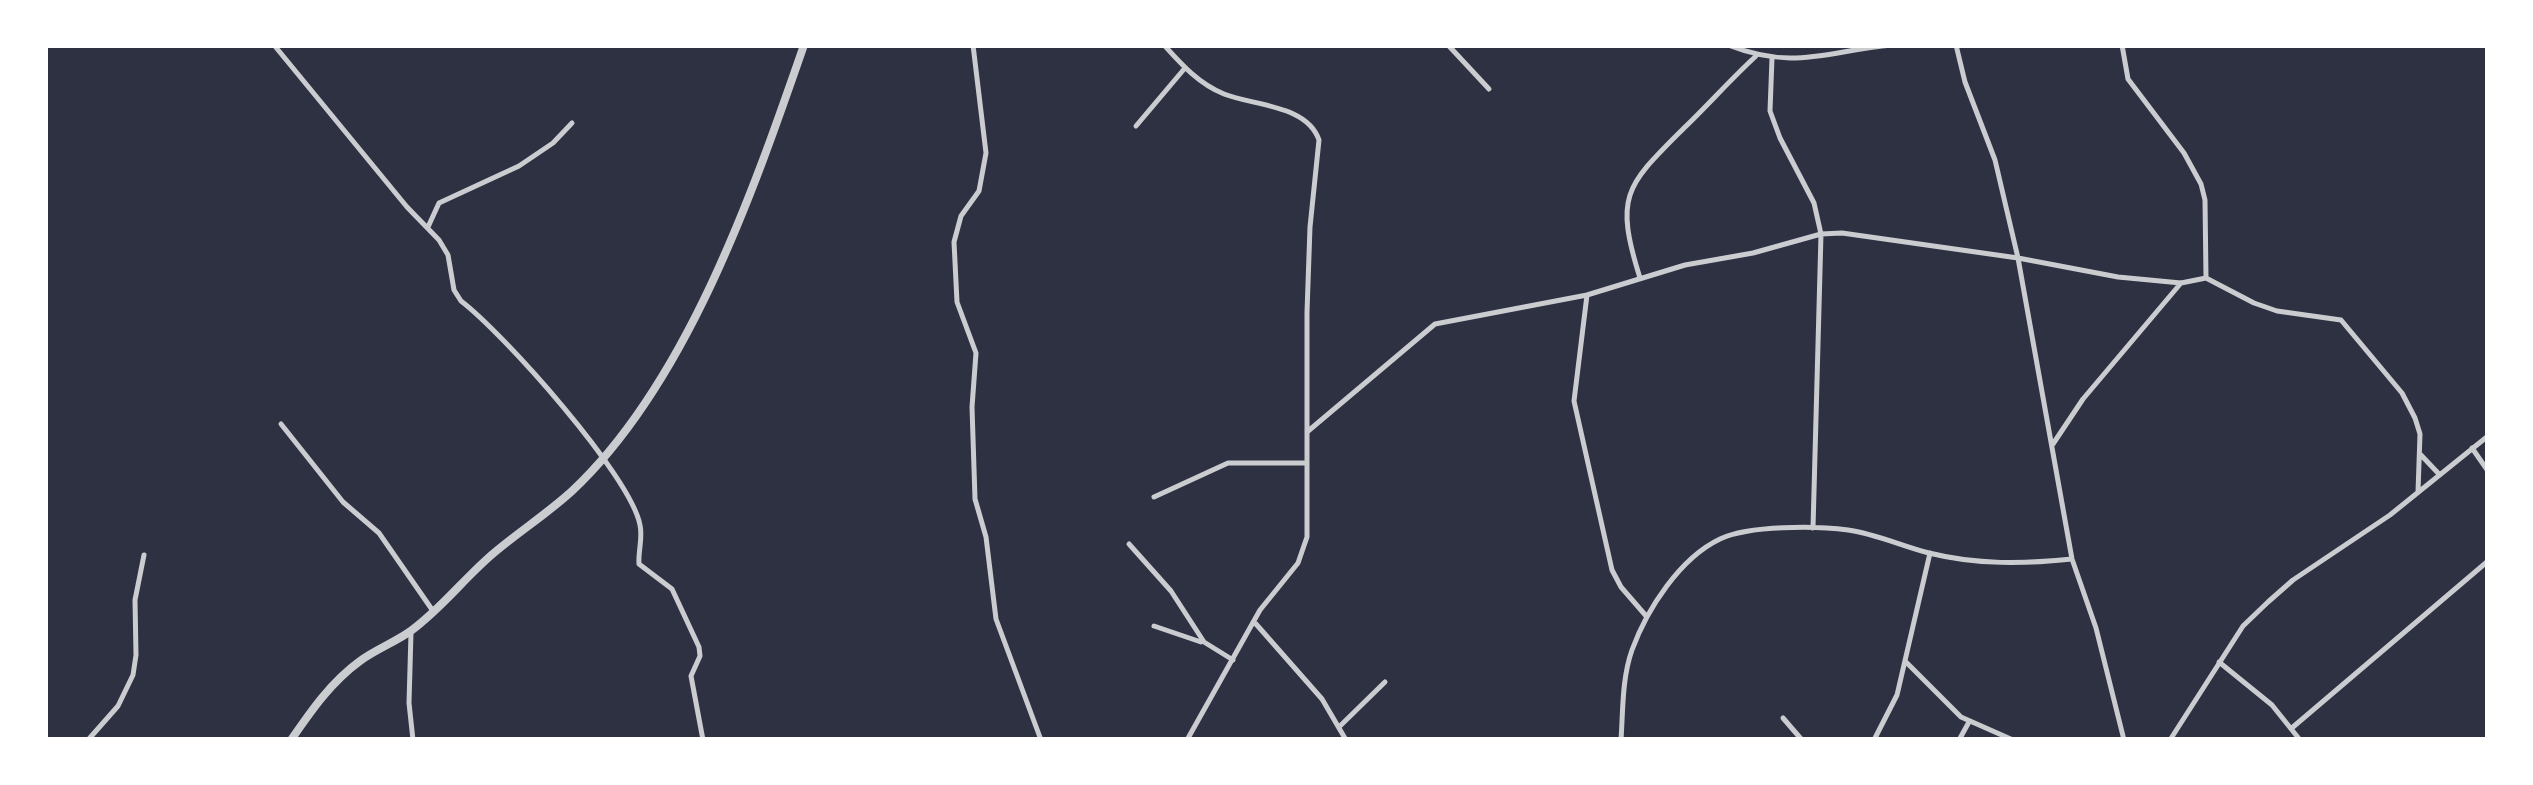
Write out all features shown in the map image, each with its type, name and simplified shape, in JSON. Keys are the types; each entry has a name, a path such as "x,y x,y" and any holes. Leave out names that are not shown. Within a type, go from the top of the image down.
{"street":[{"path":"274,45 448,255 454,290 461,300 532,373 604,457 640,525 639,564 672,589 700,647 691,676 703,740"},
{"path":"290,740 320,698 345,673 411,632 493,554 573,490 632,424 726,255 804,45"},
{"path":"974,45 986,153 979,191 962,216 954,242 958,302 976,353 972,407 976,499 986,536 996,619 1042,740"},
{"path":"1164,45 1197,80 1223,94 1304,119 1320,140 1310,227 1304,552 1260,610 1187,740"},
{"path":"1170,52 1176,45"},
{"path":"1448,45 1488,89"},
{"path":"1728,45 1756,56 1810,60 1892,45"},
{"path":"1956,45 1965,82 1995,160 2018,258 2072,558 2096,628 2124,740"},
{"path":"2122,45 2128,79 2184,153 2201,184 2206,278"},
{"path":"1640,278 1626,218 1636,178 1756,56"},
{"path":"1772,58 1770,110 1814,203 1821,234 1813,528"},
{"path":"1136,126 1185,68"},
{"path":"428,228 439,203 520,166 553,143 572,123"},
{"path":"1307,432 1434,324 1588,295 1686,265 1753,253 1821,234 1862,235 2118,276 2181,283 2206,278 2277,311 2341,320 2402,393 2420,434 2418,492"},
{"path":"2053,444 2083,398 2181,283"},
{"path":"1588,295 1575,384 1578,426 1612,570 1647,617"},
{"path":"281,424 343,502 380,534 433,612"},
{"path":"2170,740 2243,626 2268,602 2293,580 2349,545 2488,436"},
{"path":"2472,448 2488,470"},
{"path":"2420,454 2438,473"},
{"path":"1154,497 1228,464 1308,463"},
{"path":"1621,740 1631,652 1647,617 1681,570 1717,540 1736,532 1848,530 1930,553 1993,563 2072,558"},
{"path":"1128,544 1171,591 1204,642"},
{"path":"1874,740 1896,695 1930,553"},
{"path":"88,740 118,706 133,674 135,600 144,556"},
{"path":"2292,727 2488,560"},
{"path":"1255,623 1302,674 1346,740"},
{"path":"1154,626 1204,642 1233,660"},
{"path":"411,632 412,740"},
{"path":"1906,661 1946,704 1970,722 2013,740"},
{"path":"2219,662 2272,705 2300,740"},
{"path":"1338,727 1385,682"},
{"path":"1783,718 1802,740"},
{"path":"1959,740 1970,722"}]}
